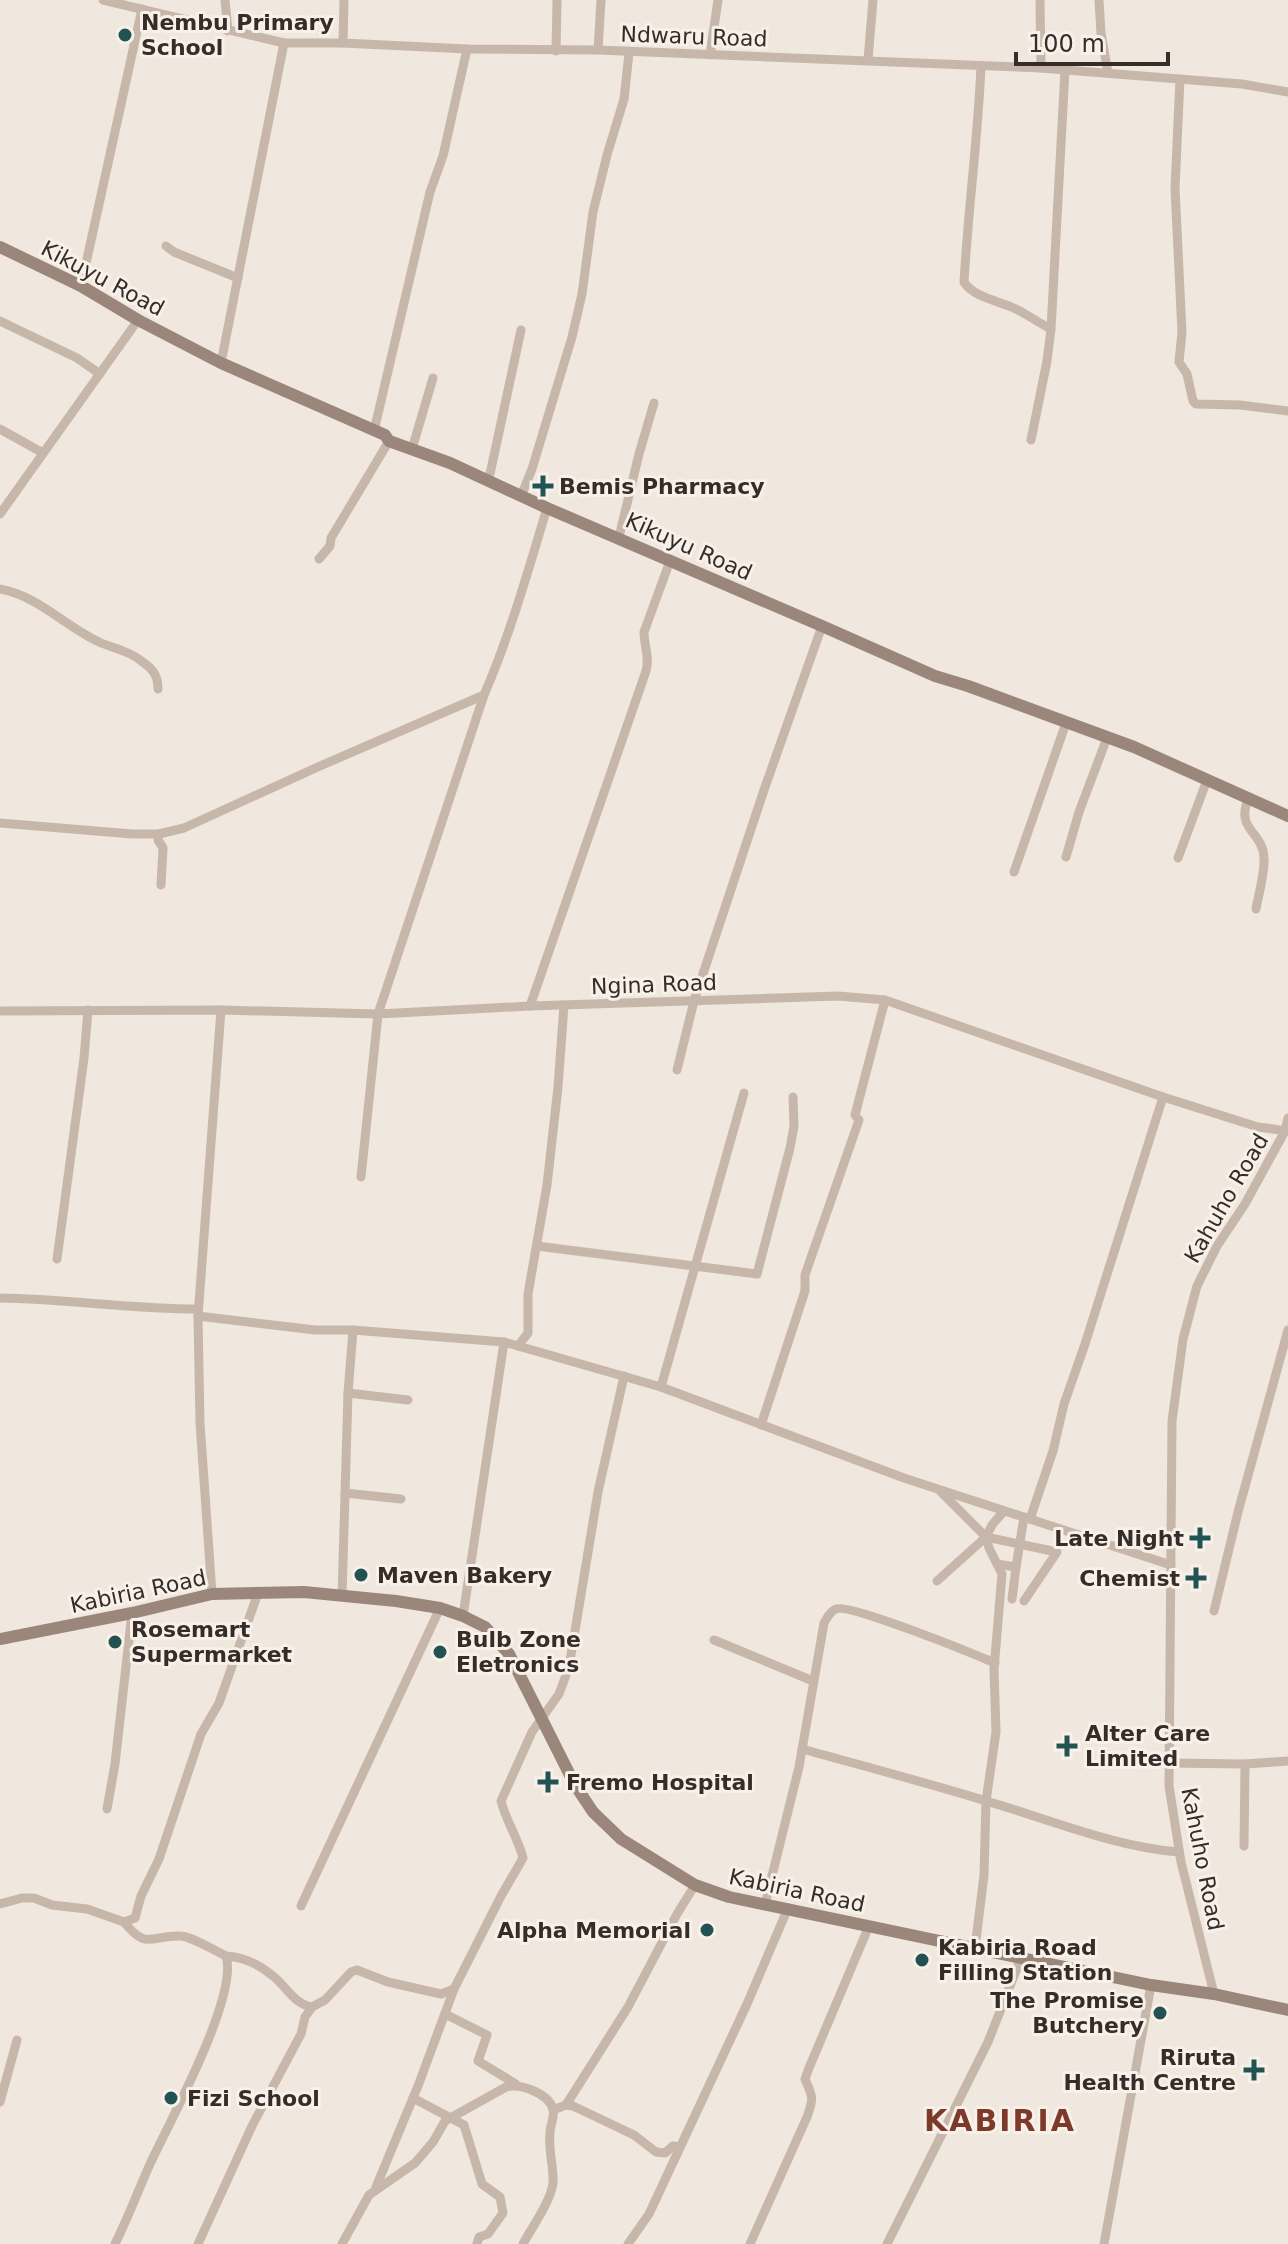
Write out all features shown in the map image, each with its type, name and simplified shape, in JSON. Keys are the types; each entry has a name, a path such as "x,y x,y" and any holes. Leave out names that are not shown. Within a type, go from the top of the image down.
{"main road":[{"name":"Kikuyu Road","path":"0,247 81,286 221,363 385,435 389,441 450,463 935,676 1134,747 1288,816"},
{"name":"Kabiria Road","path":"0,1639 212,1594 304,1592 440,1608 485,1627 509,1654 575,1785 593,1812 621,1839 695,1885 729,1897 1151,1985 1214,1994 1288,2010"}],"street":[{"name":"Ndwaru Road","path":"103,0 284,43 598,50 1041,68 1242,84 1288,92"},
{"path":"225,0 228,31"},
{"path":"343,43 344,0"},
{"path":"556,51 557,0"},
{"path":"598,50 601,0"},
{"path":"710,55 718,0"},
{"path":"868,60 873,0"},
{"path":"1040,0 1041,68"},
{"path":"1099,0 1108,73"},
{"path":"81,286 142,9"},
{"path":"221,363 284,43"},
{"path":"374,431 467,49"},
{"path":"522,494 572,337 582,294 593,212 624,99 629,53"},
{"path":"981,66 979,125 964,282 976,293 1017,309 1051,329"},
{"path":"1031,440 1051,329 1065,70"},
{"path":"1180,79 1175,188 1182,332 1179,362 1187,374 1196,404 1288,411"},
{"path":"166,246 238,278"},
{"path":"0,514 138,320"},
{"path":"0,321 77,358 100,374"},
{"path":"486,480 490,474 521,330"},
{"path":"412,449 433,378"},
{"path":"619,537 654,403"},
{"path":"0,429 43,453"},
{"path":"319,559 330,546 331,538 389,441"},
{"path":"361,1177 378,1014 484,695 498,664 547,508"},
{"path":"530,1006 646,671 648,659 644,632 670,561"},
{"path":"0,589 25,596 100,643 125,650 145,663 156,675 158,689"},
{"path":"677,1070 694,1001 822,626"},
{"path":"0,823 132,834 159,834 184,828 484,695"},
{"path":"1014,872 1066,723"},
{"path":"1066,857 1107,738"},
{"path":"1178,858 1207,780"},
{"path":"1249,798 1244,809 1245,822 1262,848 1264,857 1256,909"},
{"path":"159,834 158,840 163,848 161,885"},
{"name":"Ngina Road","path":"0,1011 221,1010 378,1014 838,996 885,1000 1163,1097 1258,1127 1286,1131"},
{"path":"761,1425 805,1291 805,1275 859,1120 855,1115 885,1000"},
{"path":"518,1346 528,1333 528,1294 547,1185 564,1005"},
{"path":"57,1259 88,1010"},
{"path":"212,1594 200,1423 198,1312 221,1010"},
{"path":"661,1387 744,1093"},
{"path":"537,1246 757,1274 790,1148 794,1126 793,1097"},
{"path":"1012,1599 1027,1518 1053,1451 1064,1404 1118,1245 1163,1097"},
{"name":"Kahuho Road","path":"1214,1994 1179,1852 1169,1786 1172,1421 1183,1339 1197,1286 1217,1246 1245,1204 1286,1131 1288,1118"},
{"path":"0,1298 198,1312 315,1330 353,1330 504,1342 661,1387 938,1489 1171,1565"},
{"path":"342,1596 353,1330"},
{"path":"1214,1611 1288,1330"},
{"path":"463,1616 504,1342"},
{"path":"374,2191 454,1989 523,1858 501,1801 532,1732 559,1694 569,1667 598,1492 624,1376"},
{"path":"348,1393 408,1400"},
{"path":"938,1489 986,1537 1002,1574 995,1663 996,1732 986,1801 984,1875 975,1948"},
{"path":"345,1493 401,1499"},
{"path":"937,1581 986,1537 1004,1511"},
{"path":"986,1537 1057,1552 1024,1601"},
{"path":"997,1564 1016,1567"},
{"path":"124,1922 135,1918 141,1896 159,1859 201,1734 219,1703 258,1593"},
{"path":"765,1904 802,1749 824,1623 833,1609 838,1607 903,1627 995,1663"},
{"path":"301,1906 440,1608"},
{"path":"107,1809 132,1613"},
{"path":"714,1640 813,1681"},
{"path":"802,1749 1099,1836 1154,1850 1179,1852"},
{"path":"1169,1763 1288,1761"},
{"path":"1244,1846 1245,1764"},
{"path":"553,2110 566,2105 628,2007 695,1885"},
{"path":"0,1904 34,1898 52,1905 87,1909 124,1922 134,1935 151,1941 182,1936 226,1956 239,1957 258,1966 273,1976 299,2003 312,2007"},
{"path":"628,2244 649,2214 788,1908"},
{"path":"750,2244 813,2102 813,2093 805,2079 869,1926"},
{"path":"115,2244 203,2055 224,1991 229,1966 226,1956"},
{"path":"887,2244 988,2042 1021,1958"},
{"path":"198,2244 252,2126 312,2007 325,2000 351,1972 357,1970 388,1982 441,1994 454,1989"},
{"path":"1104,2244 1151,1985"},
{"path":"445,2014 487,2035 478,2061 538,2094 552,2106 553,2183 523,2244"},
{"path":"0,2102 17,2040"},
{"path":"342,2244 369,2195 415,2163 433,2142 445,2121 516,2084"},
{"path":"413,2098 464,2125 482,2184 500,2197 503,2213 488,2234 479,2237 477,2244"},
{"path":"566,2105 634,2135 656,2152 665,2153 673,2146 680,2147"}],"place":[{"name":"Nembu Primary School","path":"125,35"},
{"name":"Bemis Pharmacy","path":"543,486"},
{"name":"Late Night","path":"1200,1538"},
{"name":"Maven Bakery","path":"361,1575"},
{"name":"Chemist","path":"1196,1578"},
{"name":"Rosemart Supermarket","path":"115,1642"},
{"name":"Bulb Zone Eletronics","path":"440,1652"},
{"name":"Alter Care Limited","path":"1067,1746"},
{"name":"Fremo Hospital","path":"548,1782"},
{"name":"Alpha Memorial","path":"707,1930"},
{"name":"Kabiria Road Filling Station","path":"922,1960"},
{"name":"The Promise Butchery","path":"1160,2013"},
{"name":"Riruta Health Centre","path":"1254,2070"},
{"name":"Fizi School","path":"171,2098"}],"district":[{"name":"KABIRIA","path":"1000,2121"}]}
